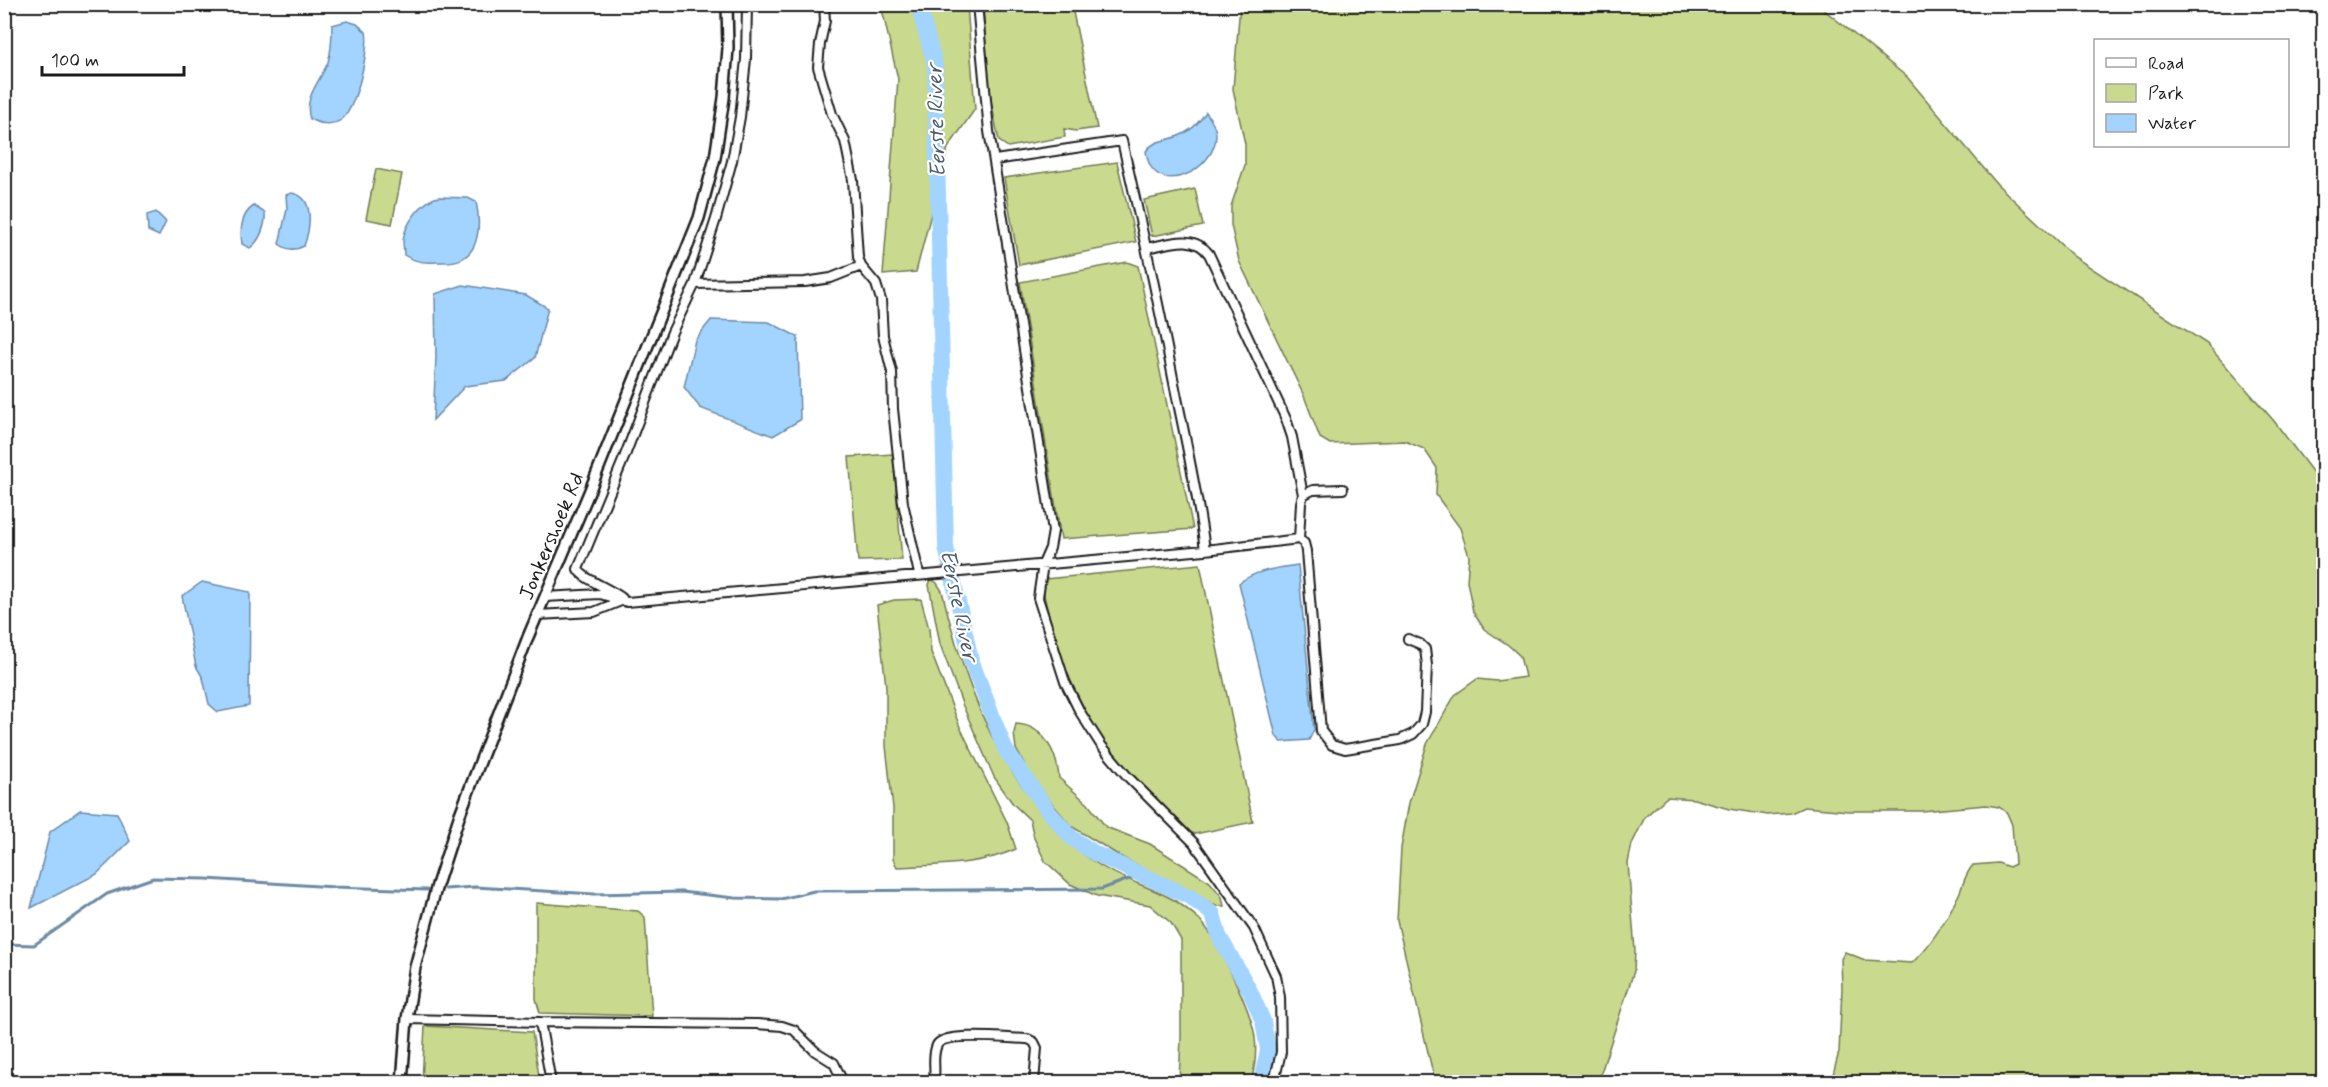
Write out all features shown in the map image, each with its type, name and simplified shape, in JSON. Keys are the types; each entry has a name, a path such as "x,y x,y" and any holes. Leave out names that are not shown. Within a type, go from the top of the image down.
{"street":[{"name":"Jonkershoek Rd","path":"402,1083 407,1019 415,967 437,885 460,814 537,615 590,490 699,218 715,158 724,98 728,48 727,4"},
{"path":"624,602 613,591 583,576 578,569 624,458 672,332 695,284 732,161 744,78 747,4"},
{"path":"824,4 825,21 818,67 832,114 845,141 848,154 853,180 858,257 861,266 876,284 880,300 884,336 892,372 893,409 903,502 919,574"},
{"path":"976,4 983,88 1053,531 1038,590 1039,605 1056,658 1080,712 1101,745 1127,776 1194,843 1246,915 1276,976 1280,997 1281,1052 1274,1083"},
{"path":"995,160 1122,141 1147,248 1200,508 1205,550"},
{"path":"1147,248 1186,240 1199,244 1209,254 1286,419 1292,437 1304,495 1301,503 1299,539"},
{"path":"695,284 805,282 831,278 861,266"},
{"path":"1304,495 1313,490 1343,489"},
{"path":"537,615 594,612 624,602 1205,550 1299,539 1304,543 1306,551 1321,731 1332,745 1345,749 1400,740 1413,734 1422,724 1425,712 1426,653 1420,644 1408,639"},
{"path":"545,597 600,594 624,602"},
{"path":"407,1019 782,1026 794,1030 815,1051 831,1060 838,1069 843,1083"},
{"path":"540,1022 551,1083"},
{"path":"933,1083 937,1045 942,1040 954,1037 1034,1042 1037,1048 1034,1083"}],"green space":[{"path":"881,5 967,5 975,109 948,148 916,272 883,275 898,79"},
{"path":"983,5 1083,5 1072,7 1097,128 1076,131 1064,129 1065,137 1008,147 999,141 989,91"},
{"path":"1240,5 1818,5 1907,77 1997,184 2073,256 2207,344 2274,421 2323,486 2323,1082 1831,1082 1839,1052 1841,959 1845,952 1865,960 1912,963 1927,947 1944,922 1973,865 1998,863 2009,867 2015,864 2012,825 2007,813 1999,807 1986,805 1922,811 1849,811 1804,807 1791,813 1768,815 1729,809 1694,799 1667,797 1645,817 1632,844 1628,863 1635,951 1634,971 1598,1082 1435,1082 1397,921 1401,848 1409,803 1427,744 1455,695 1477,679 1497,681 1525,677 1520,656 1484,629 1473,612 1467,581 1469,556 1460,528 1436,495 1437,468 1424,449 1405,441 1330,444 1320,438 1304,396 1239,261 1231,225 1231,206 1245,165 1245,144 1233,89"},
{"path":"1117,162 1136,242 1019,265 1004,178"},
{"path":"376,169 402,174 392,224 366,219"},
{"path":"1195,189 1203,226 1152,236 1144,200"},
{"path":"1127,262 1138,266 1193,529 1061,539 1020,282"},
{"path":"893,454 902,560 858,561 849,457"},
{"path":"1200,564 1253,822 1195,834 1189,832 1133,775 1102,738 1081,702 1064,665 1042,586 1045,579"},
{"path":"931,579 942,591 956,644 986,724 999,750 1029,795 1077,849 1105,869 1174,900 1199,919 1215,941 1233,976 1253,1027 1256,1055 1251,1082 1179,1082 1181,940 1171,923 1150,905 1097,896 1070,884 1045,861 1034,838 1030,820 1013,804 994,777 963,706 940,644 929,585"},
{"path":"921,599 929,629 931,652 960,727 1007,822 1016,849 972,862 897,867 893,859 893,808 886,746 886,687 877,605 894,600"},
{"path":"1016,724 1034,729 1041,735 1052,750 1059,778 1088,804 1106,827 1150,844 1210,882 1222,897 1224,906 1217,906 1123,858 1071,826 1035,783 1016,749 1014,733"},
{"path":"536,903 638,911 645,917 652,1016 540,1013 536,999"},
{"path":"425,1026 532,1032 540,1082 422,1082"}],"water":[{"path":"347,21 357,24 366,32 366,51 357,92 347,114 341,120 329,124 317,122 310,119 309,104 313,90 328,62 332,25"},
{"path":"1206,112 1214,125 1216,134 1214,147 1206,159 1196,169 1184,175 1171,178 1160,175 1151,166 1146,151 1156,143 1190,130"},
{"path":"291,193 299,195 304,200 308,207 309,223 304,246 288,249 279,244 287,209 286,195"},
{"path":"439,197 468,198 476,202 478,233 473,247 463,258 453,261 423,262 404,255 403,240 407,227 421,207"},
{"path":"254,206 265,213 265,218 259,237 250,248 242,244 241,228 246,213"},
{"path":"156,212 166,222 159,236 148,231 147,215"},
{"path":"463,285 526,295 548,308 535,358 506,381 465,386 433,420 436,357 435,294"},
{"path":"711,320 769,322 798,337 800,420 773,436 700,408 684,387 695,340"},
{"path":"1298,565 1314,730 1309,740 1281,742 1276,736 1239,583 1260,572"},
{"path":"202,582 250,592 249,706 218,712 209,704 203,678 196,666 182,596"},
{"path":"80,810 117,813 130,841 97,874 31,908 50,832"}],"waterway":[{"name":"Eerste River","path":"918,4 935,64 946,547 971,660 1005,749 1049,812 1072,838 1096,854 1190,897 1213,914 1219,936 1250,991 1263,1021 1268,1050 1261,1082"},
{"path":"445,889 475,887 594,894 681,892 735,898 781,899 814,891 1102,889 1140,875"},
{"path":"4,944 34,945 107,894 153,878 427,890"}]}
